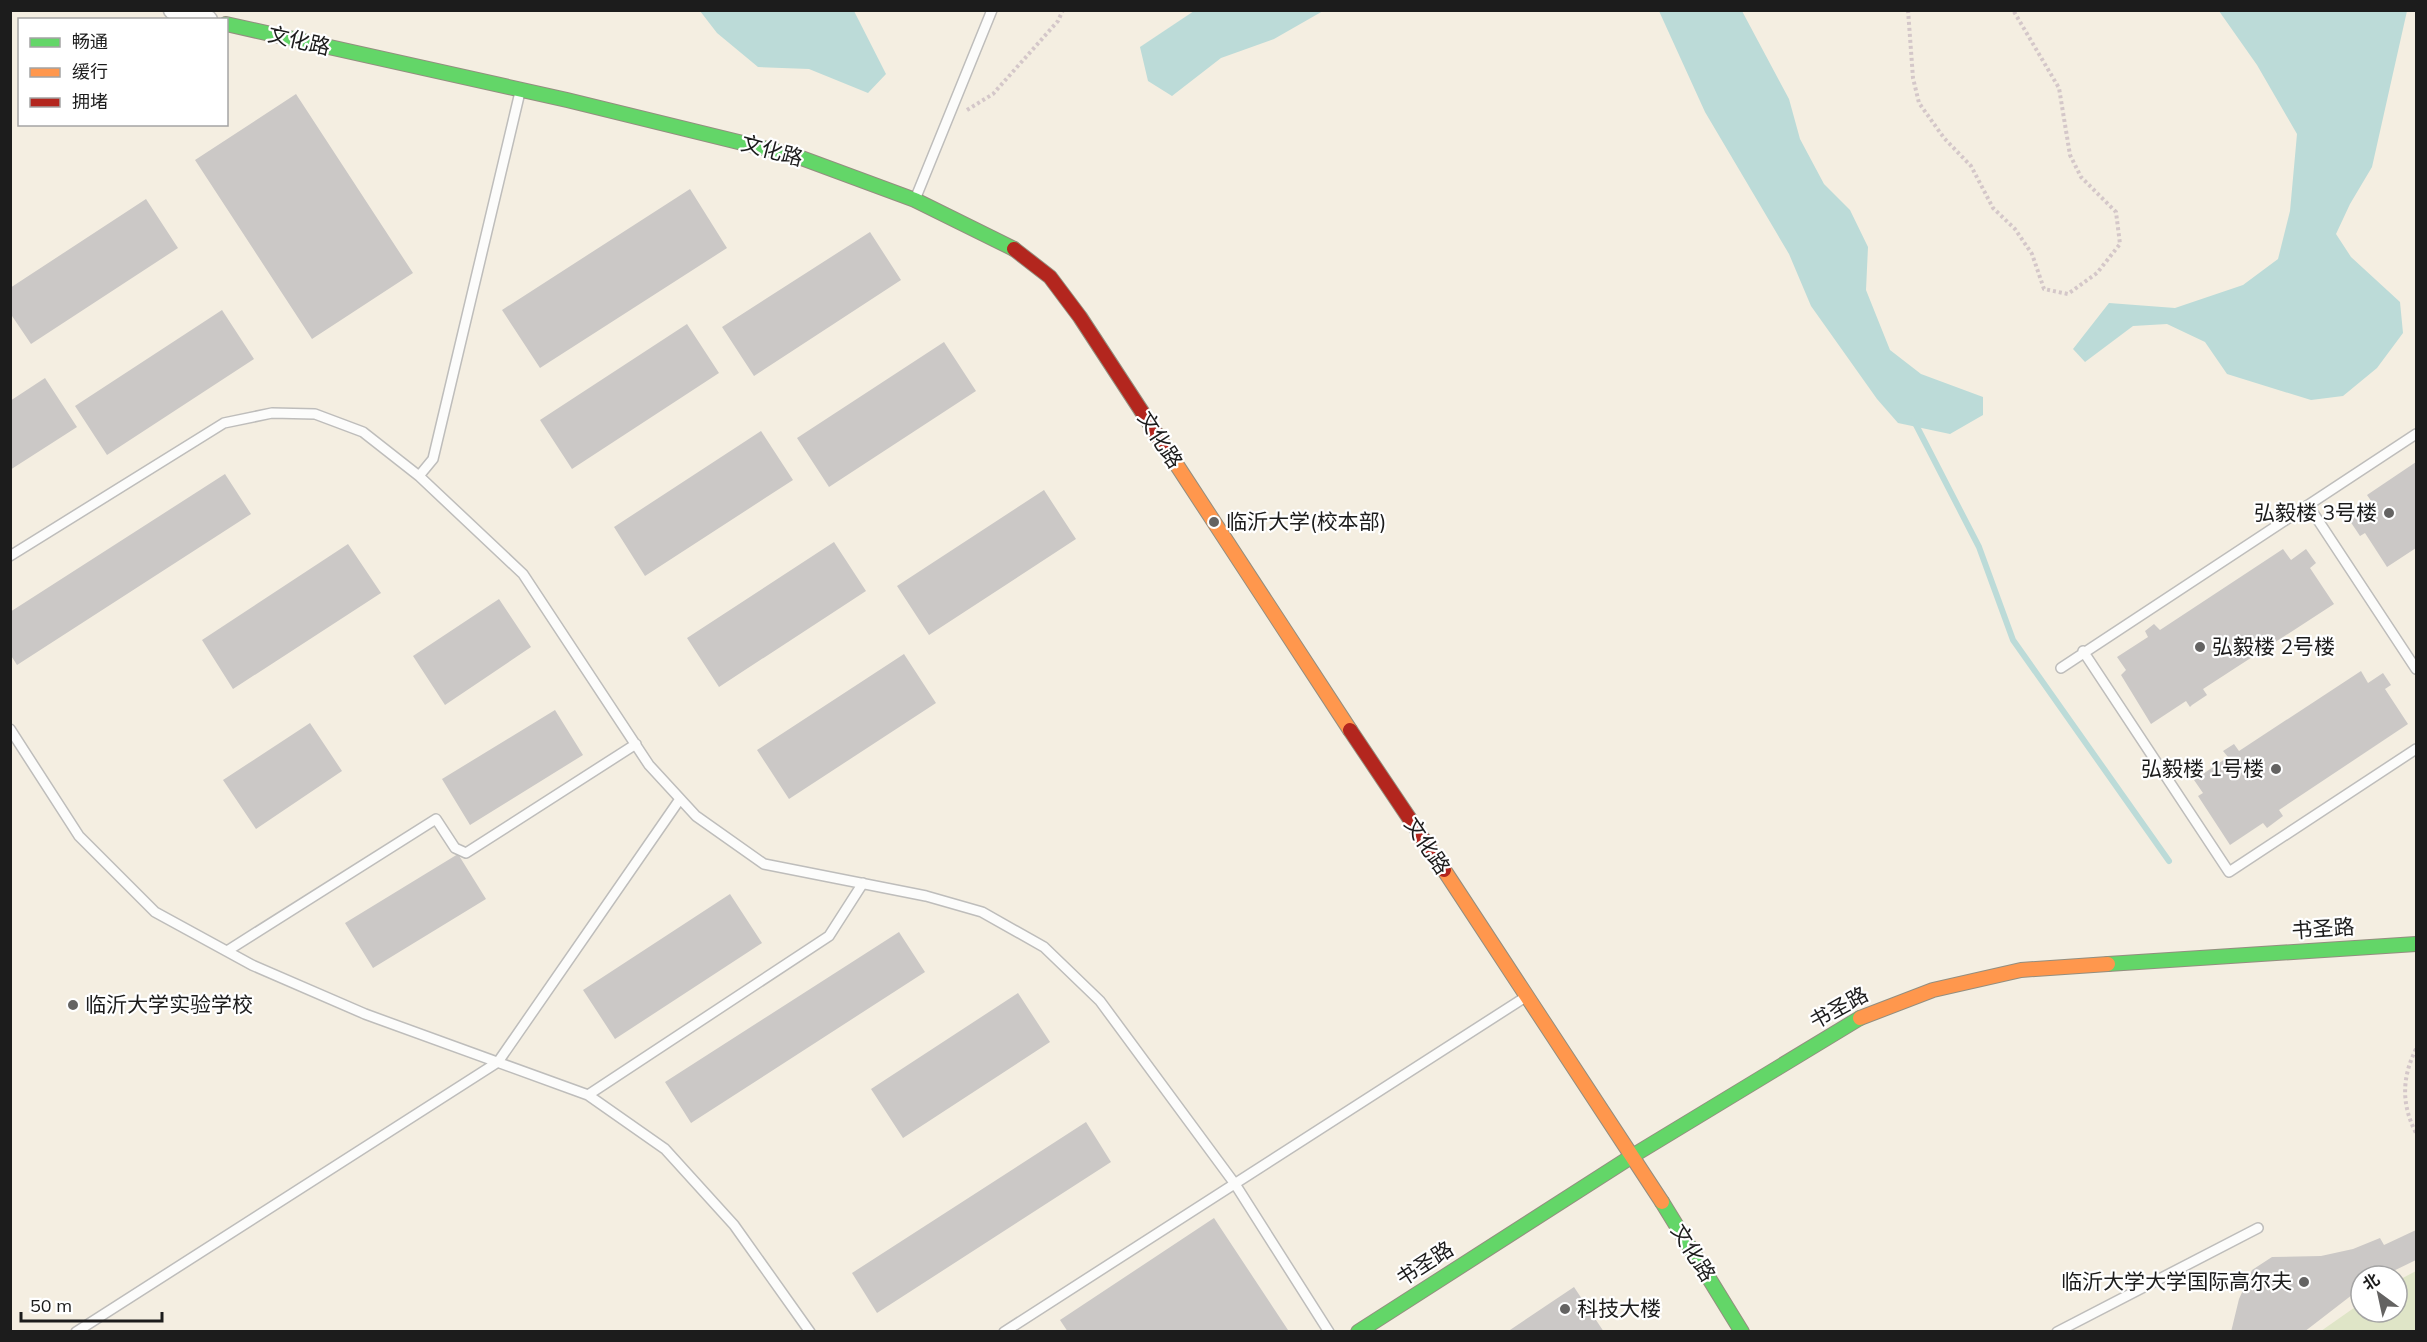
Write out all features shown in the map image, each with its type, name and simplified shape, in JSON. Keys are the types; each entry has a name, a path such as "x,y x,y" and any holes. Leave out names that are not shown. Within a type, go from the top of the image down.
{"street":[{"path":"173,10 201,18"},
{"name":"文化路","path":"228,24 520,92 567,100 796,156 915,200 1017,251 1050,277 1080,317 1634,1155 1742,1332"},
{"name":"书圣路","path":"1358,1332 1634,1155 1870,1012 1933,990 2021,970 2416,944"}],"lane":[{"path":"915,200 992,10"},
{"path":"419,476 433,459 520,92"},
{"path":"10,556 224,423 272,413 315,414 363,432 419,476 523,574 650,765 696,816 764,864 926,896 982,912 1044,948 1100,1001 1234,1184 1329,1332"},
{"path":"2061,668 2083,651 2416,434"},
{"path":"2308,504 2416,669"},
{"path":"2083,651 2229,872 2416,749"},
{"path":"10,729 79,836 155,912 252,965 365,1014 588,1095 665,1149 734,1225 810,1332"},
{"path":"227,951 436,819 455,848 466,853 636,744"},
{"path":"76,1332 498,1062 680,800"},
{"path":"588,1095 829,936 863,883"},
{"path":"1004,1332 1527,996"},
{"path":"2057,1332 2258,1228"}],"path":[{"path":"946,124 993,94 1058,21 1063,10"},
{"path":"1908,10 1913,78 1919,103 1944,138 1971,166 1993,208 2015,229 2032,254 2044,289 2068,294 2097,273 2120,244 2116,212 2081,177 2070,155 2059,88 2013,10"},
{"path":"2416,1049 2410,1062 2403,1094 2416,1133"}],"shaded area":[{"name":"临沂大学(校本部)","path":"10,11 2416,11 2416,1331 11,1331"}],"green space":[{"path":"2416,1271 2416,1331 2321,1331 2349,1311 2349,1324 2409,1324 2409,1275"}],"water":[{"path":"700,11 854,11 886,74 868,93 809,69 758,67 717,33"},
{"path":"1194,11 1323,11 1274,39 1221,58 1172,96 1148,81 1140,47"},
{"path":"1659,11 1742,11 1789,99 1800,139 1824,184 1850,210 1868,247 1866,290 1890,350 1921,374 1983,397 1983,415 1950,434 1898,423 1877,399 1811,306 1789,254 1705,112"},
{"path":"2219,11 2407,11 2372,167 2350,204 2336,234 2351,257 2400,302 2403,333 2377,368 2343,396 2311,400 2227,374 2205,342 2167,324 2133,326 2085,362 2073,349 2109,303 2175,308 2243,285 2278,259 2290,211 2297,134 2257,65"}],"building":[{"path":"296,94 413,273 312,339 195,160"},
{"path":"690,189 727,248 540,368 502,310"},
{"path":"146,199 178,248 31,344 10,313 10,288"},
{"path":"870,232 901,280 754,376 722,327"},
{"path":"222,310 254,359 107,455 75,406"},
{"path":"687,324 719,373 572,469 540,420"},
{"path":"944,342 976,391 829,487 797,438"},
{"path":"45,378 77,427 10,470 10,401"},
{"path":"761,431 793,480 645,576 614,527"},
{"name":"弘毅楼 3号楼","path":"2416,462 2416,548 2387,567 2365,533 2360,536 2350,521 2374,505 2367,495"},
{"path":"225,474 251,514 17,665 10,654 10,612"},
{"path":"1044,490 1076,539 929,635 897,586"},
{"path":"834,542 866,591 719,687 687,638"},
{"path":"348,544 381,593 233,689 202,640"},
{"name":"弘毅楼 2号楼","path":"2283,549 2291,560 2306,549 2316,563 2310,568 2334,604 2203,689 2207,695 2190,707 2186,701 2151,724 2121,675 2126,670 2117,657 2148,637 2145,631 2154,624 2160,630"},
{"path":"499,599 531,647 445,705 413,656"},
{"path":"904,654 936,703 789,799 757,750"},
{"name":"弘毅楼 1号楼","path":"2361,671 2368,683 2383,673 2391,685 2385,689 2408,724 2279,810 2283,816 2267,828 2263,823 2230,845 2198,796 2203,793 2194,780 2228,757 2223,751 2234,744 2239,751"},
{"path":"555,710 583,755 470,825 442,779"},
{"path":"310,723 342,771 256,829 223,780"},
{"path":"458,854 486,899 373,968 345,923"},
{"path":"730,894 762,943 615,1039 583,990"},
{"path":"899,932 925,972 691,1123 665,1082"},
{"path":"1018,993 1050,1042 903,1138 871,1089"},
{"path":"1086,1122 1111,1162 877,1313 852,1273"},
{"path":"1214,1218 1288,1330 1068,1332 1060,1320"},
{"name":"临沂大学大学国际高尔夫","path":"2416,1230 2416,1260 2408,1264 2349,1264 2349,1297 2304,1332 2231,1332 2239,1299 2252,1270 2272,1257 2321,1256 2353,1249 2380,1238 2384,1245"},
{"name":"科技大楼","path":"1574,1287 1604,1332 1507,1332"}],"waterway":[{"path":"1914,421 1979,547 2013,640 2169,861"}],"traffic: fast":[{"path":"228,24 567,100 796,156 915,200 1014,249"},
{"path":"2108,964 2416,944"},
{"path":"1358,1332 1634,1155 1860,1018"},
{"path":"1662,1202 1742,1332"}],"traffic: slow":[{"path":"1165,447 1350,730"},
{"path":"1444,870 1662,1202"},
{"path":"1860,1018 1933,990 2021,970 2108,964"}],"traffic: jam":[{"path":"1014,249 1050,277 1080,317 1165,447"},
{"path":"1350,730 1444,870"}],"place":[{"name":"弘毅楼 3号楼","path":"2389,513"},
{"name":"临沂大学(校本部)","path":"1214,522"},
{"name":"弘毅楼 2号楼","path":"2200,647"},
{"name":"弘毅楼 1号楼","path":"2276,769"},
{"name":"临沂大学实验学校","path":"73,1005"},
{"name":"临沂大学大学国际高尔夫","path":"2304,1282"},
{"name":"科技大楼","path":"1565,1309"}]}
